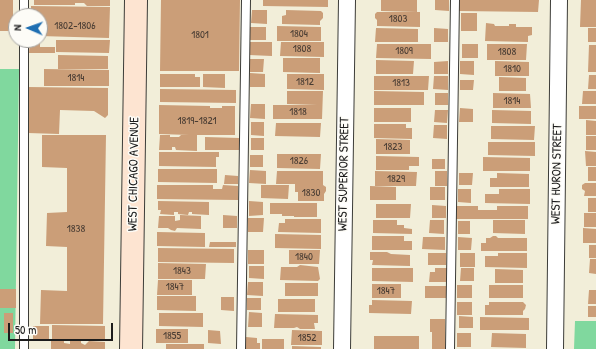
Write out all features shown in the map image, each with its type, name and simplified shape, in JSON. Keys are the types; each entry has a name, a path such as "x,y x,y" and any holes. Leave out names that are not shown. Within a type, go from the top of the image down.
{"main road":[{"name":"WEST CHICAGO AVENUE","path":"131,349 136,0"}],"street":[{"name":"WEST SUPERIOR STREET","path":"342,349 347,0"},
{"name":"WEST HURON STREET","path":"555,349 559,0"}],"lane":[{"path":"241,349 246,0"},
{"path":"450,349 455,0"},
{"path":"24,48 24,349"}],"green space":[{"path":"0,69 19,69 15,349 0,349"},
{"path":"575,321 596,321 596,349 574,349"}],"building":[{"path":"0,0 13,0 13,8 8,8 8,31 0,31"},
{"path":"34,0 110,0 110,6 87,6 84,3 75,3 75,5 34,5"},
{"path":"161,0 240,0 239,71 160,71"},
{"path":"263,0 328,0 328,7 263,6"},
{"path":"381,0 417,0 417,12 381,11"},
{"path":"435,0 449,0 449,11 435,10"},
{"path":"459,0 539,0 538,12 459,11"},
{"path":"581,0 596,0 596,27 580,27"},
{"path":"31,6 110,7 109,38 48,36 48,8 31,8"},
{"path":"252,10 267,10 267,24 251,23"},
{"path":"286,10 321,11 323,13 323,18 320,21 320,25 282,24 282,16 286,15"},
{"path":"377,12 420,12 420,27 377,26 375,14"},
{"path":"461,13 477,13 477,31 461,31"},
{"path":"486,23 494,24 495,26 509,26 509,24 516,24 516,27 532,27 532,35 528,36 528,42 485,41"},
{"path":"277,26 321,27 321,41 277,41"},
{"path":"249,27 266,27 266,40 249,40"},
{"path":"376,28 418,29 418,42 375,42"},
{"path":"434,28 448,29 448,42 434,42"},
{"path":"588,28 596,28 596,42 588,42"},
{"path":"56,40 110,40 109,53 56,52"},
{"path":"250,42 272,42 272,56 249,55"},
{"path":"281,42 324,42 324,57 280,56"},
{"path":"377,44 431,44 431,59 376,58"},
{"path":"462,44 478,44 478,58 462,58"},
{"path":"487,44 527,44 526,60 487,60"},
{"path":"589,45 596,45 596,72 588,72"},
{"path":"55,47 55,53 29,53 29,48"},
{"path":"58,55 108,56 108,69 58,69"},
{"path":"283,58 320,58 320,73 283,72"},
{"path":"250,59 264,59 263,72 250,72"},
{"path":"376,60 414,61 413,74 376,74"},
{"path":"448,61 448,74 434,74 434,62"},
{"path":"460,61 474,61 474,75 460,74"},
{"path":"495,61 529,62 529,76 495,76"},
{"path":"44,69 109,70 109,86 44,86"},
{"path":"250,73 265,74 265,87 250,87"},
{"path":"160,74 195,74 195,77 200,77 200,87 160,87"},
{"path":"203,74 225,74 225,88 203,87"},
{"path":"287,74 324,74 324,90 287,89"},
{"path":"589,75 596,75 596,89 588,89"},
{"path":"374,76 429,76 428,90 374,90"},
{"path":"434,76 448,76 448,90 433,89"},
{"path":"499,77 526,78 526,91 499,91"},
{"path":"460,80 474,80 473,90 460,90"},
{"path":"28,87 108,88 108,115 105,118 94,111 60,110 59,134 28,133"},
{"path":"160,89 236,90 236,103 160,102"},
{"path":"287,91 323,91 322,119 273,119 273,105 317,105 287,104"},
{"path":"374,91 424,92 424,105 374,105"},
{"path":"583,91 596,91 596,104 582,104"},
{"path":"435,93 448,93 448,105 435,105"},
{"path":"493,93 530,94 531,108 493,108"},
{"path":"251,104 265,104 265,119 250,118"},
{"path":"159,105 210,106 210,108 235,106 235,135 197,135 197,151 176,150 175,147 172,147 172,150 159,150 160,135 179,137 181,135 189,135 159,134"},
{"path":"579,106 596,106 596,119 579,119"},
{"path":"374,108 411,108 411,122 374,122"},
{"path":"460,108 473,109 473,122 459,122"},
{"path":"435,110 448,110 447,123 434,122"},
{"path":"492,110 531,111 531,124 492,123"},
{"path":"586,120 596,121 596,135 586,135"},
{"path":"251,122 264,122 264,136 251,135"},
{"path":"276,123 321,123 320,137 275,136"},
{"path":"374,124 406,124 406,128 412,128 412,139 374,138"},
{"path":"434,125 447,125 447,139 433,138"},
{"path":"491,126 535,126 534,140 491,139"},
{"path":"42,135 106,135 103,324 40,324 41,290 67,291 67,247 46,246 47,213 67,212 67,168 42,167"},
{"path":"586,136 596,136 596,150 586,150"},
{"path":"205,137 239,138 239,150 205,150"},
{"path":"251,138 264,138 264,150 251,150"},
{"path":"376,139 410,140 410,154 376,154"},
{"path":"488,142 535,142 535,156 488,155"},
{"path":"585,151 596,152 596,166 586,166"},
{"path":"159,152 219,152 219,157 216,157 216,167 159,166"},
{"path":"277,154 321,154 320,169 277,168"},
{"path":"250,155 263,155 263,167 250,167"},
{"path":"376,156 419,157 419,166 409,166 409,170 376,170"},
{"path":"483,157 530,158 530,171 483,171"},
{"path":"432,159 445,159 445,169 432,169"},
{"path":"588,167 596,167 596,181 588,181"},
{"path":"158,169 217,169 217,183 158,182"},
{"path":"250,170 266,171 266,184 249,183"},
{"path":"277,171 323,171 323,185 326,187 324,201 298,201 298,192 295,192 295,184 276,184"},
{"path":"375,171 417,172 416,186 375,186"},
{"path":"435,171 447,171 447,186 435,186"},
{"path":"459,173 473,173 472,185 459,185"},
{"path":"497,173 529,174 529,187 490,187 490,178 497,178"},
{"path":"225,175 238,176 238,184 224,184"},
{"path":"585,183 596,183 596,196 584,196 585,191 582,189 582,185"},
{"path":"157,185 213,185 213,189 222,189 223,185 238,186 238,200 157,199"},
{"path":"261,185 289,185 288,199 261,198"},
{"path":"370,186 396,187 396,200 370,200"},
{"path":"430,187 445,187 445,200 430,200"},
{"path":"458,189 471,189 471,203 458,202"},
{"path":"499,189 530,189 530,204 485,203 485,194 499,194"},
{"path":"588,198 596,198 596,212 588,212"},
{"path":"158,201 209,202 209,215 192,214 192,212 189,212 188,215 178,214 178,212 174,212 174,215 160,214 161,210 158,210"},
{"path":"249,201 263,202 263,215 249,216"},
{"path":"270,203 317,203 317,217 294,217 282,216 282,214 270,214"},
{"path":"376,204 411,204 410,218 376,218"},
{"path":"432,205 446,206 446,218 432,218"},
{"path":"457,206 478,206 478,210 497,210 497,206 528,206 528,219 456,219"},
{"path":"584,213 596,213 596,227 584,227"},
{"path":"180,215 201,216 201,229 177,228 175,231 168,228 158,228 159,216 175,216 175,221 180,220"},
{"path":"223,215 237,216 237,228 223,228"},
{"path":"248,218 264,218 263,232 248,232"},
{"path":"285,219 321,219 321,233 278,232 279,223 285,223"},
{"path":"373,220 397,220 397,225 404,225 404,228 412,229 412,234 373,233"},
{"path":"430,220 444,220 444,234 429,233"},
{"path":"493,220 525,220 525,234 493,233"},
{"path":"458,221 470,221 470,234 458,234"},
{"path":"583,228 596,229 596,243 583,243"},
{"path":"157,232 205,233 205,247 157,246"},
{"path":"275,234 321,235 321,249 275,248"},
{"path":"372,236 404,236 404,241 412,241 412,250 372,250"},
{"path":"493,236 498,238 527,238 527,251 481,251 481,243 486,243 486,238"},
{"path":"423,237 445,237 445,250 422,249"},
{"path":"458,237 472,238 471,250 458,250"},
{"path":"210,242 236,242 236,247 209,247"},
{"path":"589,245 596,245 596,258 589,258"},
{"path":"158,248 234,249 234,263 158,262"},
{"path":"248,250 264,250 264,264 248,264"},
{"path":"289,250 320,250 319,264 289,264"},
{"path":"370,252 387,252 391,254 410,255 410,266 372,265 373,260 370,260"},
{"path":"428,253 446,253 446,265 428,265"},
{"path":"460,253 475,253 475,267 460,267"},
{"path":"498,253 527,253 527,268 485,267 485,256 498,256"},
{"path":"590,259 596,259 596,274 589,273"},
{"path":"158,263 206,264 205,279 158,279"},
{"path":"300,265 318,267 320,279 318,281 280,280 281,267 297,267"},
{"path":"249,266 264,266 264,279 249,278"},
{"path":"372,268 413,268 413,282 372,281"},
{"path":"435,268 447,268 446,282 429,282 430,272 435,272"},
{"path":"461,268 474,268 474,281 460,281"},
{"path":"495,269 523,270 523,283 495,283"},
{"path":"158,280 192,280 192,295 157,295"},
{"path":"248,282 263,282 263,296 247,295"},
{"path":"285,283 318,283 318,296 285,296"},
{"path":"372,284 401,284 401,298 372,298"},
{"path":"457,285 472,285 472,298 457,298"},
{"path":"489,285 523,285 523,298 489,298"},
{"path":"425,286 446,286 446,298 425,298"},
{"path":"0,289 16,289 16,308 0,308"},
{"path":"589,290 596,290 596,304 588,304"},
{"path":"157,296 196,296 196,311 157,310"},
{"path":"221,297 234,297 234,311 221,310"},
{"path":"247,298 261,298 261,310 247,310"},
{"path":"278,299 315,299 315,312 278,312"},
{"path":"372,300 412,301 411,314 369,313 369,305 372,305"},
{"path":"457,302 472,302 472,315 457,315"},
{"path":"489,302 523,302 526,305 523,315 485,315 485,305 489,305"},
{"path":"588,306 596,306 596,317 588,317"},
{"path":"249,312 262,313 262,327 248,327"},
{"path":"4,313 13,313 13,333 4,333"},
{"path":"159,313 203,313 203,327 159,326"},
{"path":"275,314 318,315 318,323 314,323 315,329 300,329 297,327 274,328"},
{"path":"459,316 473,317 473,328 459,328"},
{"path":"480,317 529,318 529,330 480,330"},
{"path":"430,319 445,319 445,349 432,349"},
{"path":"52,325 105,326 105,341 81,340 81,343 85,345 89,341 105,342 105,349 51,349 51,341 64,341 64,343 70,344 70,340 52,340"},
{"path":"33,326 49,326 49,339 33,339"},
{"path":"156,329 188,329 188,343 156,343"},
{"path":"208,330 220,331 221,344 208,343"},
{"path":"292,330 322,331 322,345 291,345"},
{"path":"457,333 471,333 471,347 457,347"},
{"path":"492,333 526,334 526,348 491,347"},
{"path":"374,336 419,336 419,349 374,349"},
{"path":"246,337 257,338 257,343 260,343 260,349 246,349"},
{"path":"262,339 284,339 284,349 262,349"},
{"path":"166,344 204,344 204,349 166,349"},
{"path":"292,346 321,347 321,349 292,349"}]}
